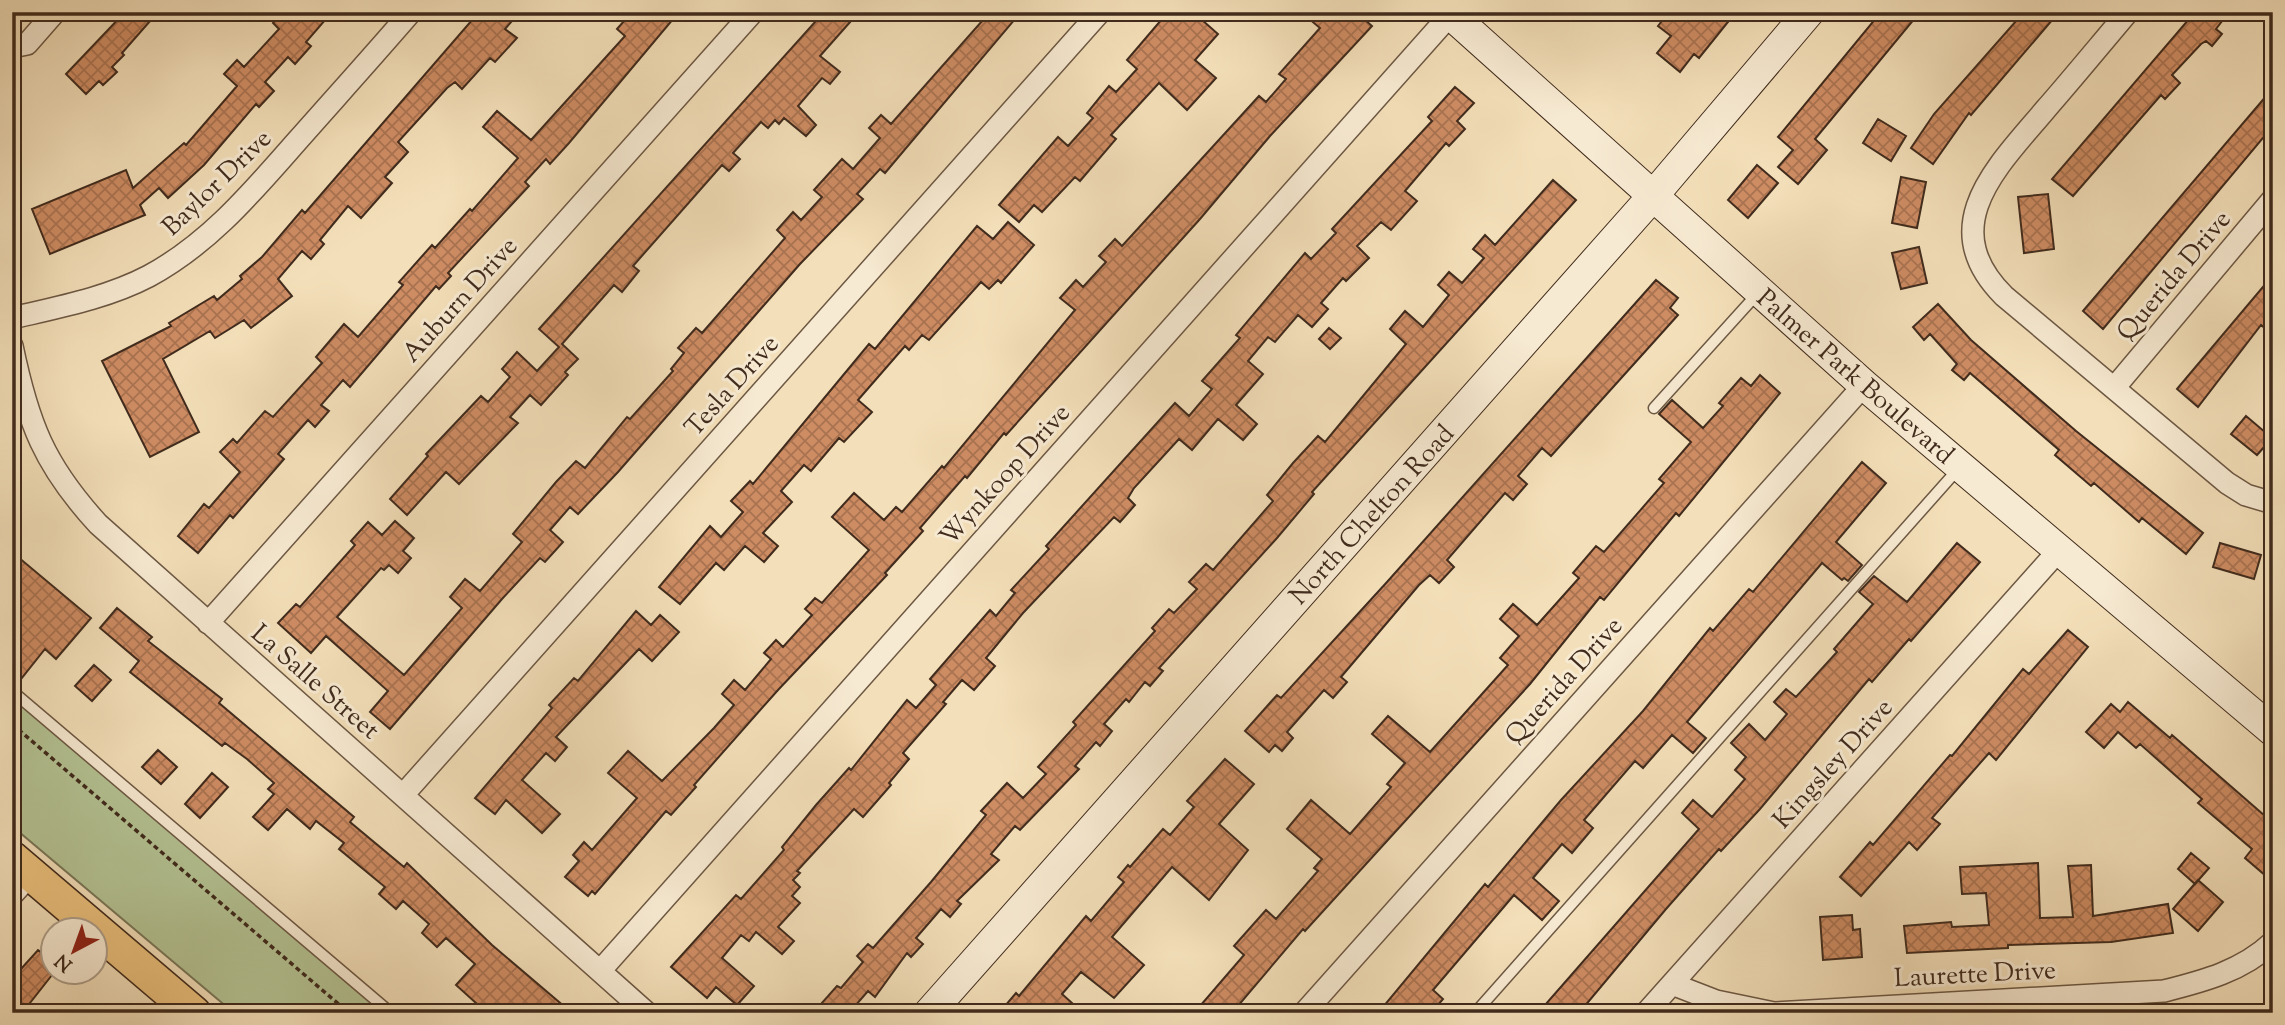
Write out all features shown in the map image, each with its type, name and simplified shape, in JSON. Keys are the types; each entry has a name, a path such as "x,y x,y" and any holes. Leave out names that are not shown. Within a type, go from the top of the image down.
{"main road":[{"name":"North Chelton Road","path":"929,1013 1652,197 1809,12"},
{"name":"Palmer Park Boulevard","path":"1449,13 1864,385 2273,731"},
{"path":"19,876 194,1013"}],"street":[{"path":"12,47 27,44 55,12"},
{"name":"Baylor Drive","path":"12,318 91,300 120,289 148,277 197,246 243,202 411,12"},
{"name":"Auburn Drive","path":"208,622 753,12"},
{"name":"Tesla Drive","path":"403,795 1100,12"},
{"path":"2127,12 1991,175 1981,194 1973,227 1976,261 1987,279 2227,483 2246,495 2273,503"},
{"name":"Wynkoop Drive","path":"600,971 1449,13"},
{"name":"Querida Drive","path":"2115,387 2273,199"},
{"name":"La Salle Street","path":"12,346 27,411 57,475 98,524 647,1013"},
{"name":"Querida Drive","path":"1304,1013 1864,385"},
{"name":"Kingsley Drive","path":"1646,1013 2059,550"},
{"name":"Laurette Drive","path":"1672,984 1716,1001 1774,1013 2164,991 2221,975 2245,963 2273,942"}],"lane":[{"path":"1654,408 1759,292"},
{"path":"1475,1013 1961,467"},
{"path":"12,691 391,1013"}],"path":[{"path":"12,724 349,1013"}],"green space":[{"path":"12,694 385,1013 234,1013 12,826"}],"building":[{"path":"125,12 158,12 112,67 117,72 103,85 99,81 86,94 66,74"},
{"path":"282,12 332,12 306,42 311,46 295,64 288,57 265,82 274,91 259,107 256,104 204,165 168,198 159,188 140,205 145,215 50,254 32,209 126,170 133,188 184,143 186,145 237,86 224,74 237,60 244,67 279,29 273,23"},
{"path":"479,12 520,12 505,29 517,38 495,62 490,58 462,89 455,82 447,88 398,142 408,152 385,177 392,183 361,218 348,206 320,240 324,244 311,259 302,251 278,279 292,296 251,328 244,320 215,338 210,331 163,359 199,432 150,457 102,361 171,326 169,323 214,296 217,300 242,279 240,276 262,257 302,210 305,213"},
{"path":"632,12 679,12 569,143 550,164 546,159 525,182 529,186 448,273 451,276 439,289 436,286 350,387 343,380 321,405 329,411 315,427 308,420 278,454 284,459 233,518 230,515 198,553 178,536 204,504 209,508 240,472 220,452 233,439 237,443 265,411 273,417 322,363 316,357 344,324 358,337 403,285 399,282 432,245 435,248 470,209 472,211 518,158 483,127 497,111 531,140 625,36 617,29"},
{"path":"824,12 859,12 820,56 840,72 830,84 822,78 798,106 816,125 806,136 784,118 779,124 775,120 768,128 761,122 733,153 740,159 729,171 722,165 633,266 639,271 622,292 614,285 562,344 578,359 565,372 568,375 541,405 530,395 510,417 518,423 459,484 446,472 407,515 390,499 428,456 426,454 481,396 488,402 510,377 502,369 517,352 537,371 559,347 539,329"},
{"path":"990,12 1021,12 885,173 880,169 857,194 863,199 800,264 618,472 578,514 570,507 550,530 563,542 545,562 540,558 502,599 390,729 370,712 388,691 326,636 311,653 278,623 296,604 300,607 355,545 351,541 368,522 382,535 395,521 414,538 403,551 411,558 398,573 389,565 384,570 381,568 337,617 404,675 462,608 450,597 465,579 480,591 522,542 513,534 556,482 576,461 585,468 627,417 630,419 673,371 671,369 684,353 678,348 696,328 702,333 785,238 777,230 793,212 801,220 822,197 814,190 842,159 853,169 880,138 869,128 881,115 891,124"},
{"path":"1168,12 1175,12 1183,20 1193,12 1218,34 1195,60 1216,78 1187,110 1159,83 1111,135 1116,139 1080,181 1075,177 1042,212 1034,205 1019,222 999,205 1058,137 1068,146 1093,118 1087,113 1109,86 1116,92 1137,69 1127,60"},
{"path":"1301,12 1356,12 1372,26 1270,136 1200,219 1006,435 1004,433 967,478 965,476 920,528 923,531 885,573 887,575 778,690 671,815 666,811 595,894 592,891 588,896 565,877 579,861 573,855 584,842 592,850 637,798 608,773 628,751 662,781 714,728 734,705 722,694 734,680 745,690 771,659 764,653 776,640 783,647 812,615 805,609 815,598 822,603 869,550 832,517 854,493 884,520 896,507 902,512 942,466 944,468 1075,310 1060,298 1076,280 1083,287 1106,262 1099,256 1115,239 1122,246 1259,96 1266,102 1286,79 1279,74 1320,28"},
{"path":"1669,12 1736,12 1699,58 1694,54 1680,72 1657,53 1671,36 1658,26"},
{"path":"1881,12 1920,12 1815,139 1827,150 1798,184 1778,167 1793,150 1778,137"},
{"path":"2024,12 2059,12 1971,115 1969,113 1933,164 1911,148 1934,114"},
{"path":"2195,12 2229,12 2216,29 2222,34 2212,46 2206,41 2201,44 2172,75 2180,83 2165,99 2161,95 2073,196 2052,179"},
{"path":"1455,87 1474,103 1457,121 1465,129 1449,146 1446,143 1405,191 1417,201 1391,230 1381,222 1357,246 1369,258 1346,281 1343,278 1321,303 1328,309 1312,327 1298,315 1275,342 1268,337 1248,361 1263,374 1236,405 1257,424 1243,440 1218,419 1192,450 1179,439 1134,488 1128,498 1135,505 1120,522 1114,517 1023,613 986,658 995,666 974,690 962,680 943,702 946,704 903,753 909,759 889,783 891,785 863,817 854,809 797,871 800,873 793,880 800,887 792,896 800,903 778,927 794,941 782,954 756,932 749,941 741,935 722,958 754,986 737,1005 716,987 707,998 671,967 736,895 741,899 784,850 782,847 816,805 849,768 851,770 907,700 916,708 936,685 930,679 990,610 996,616 1015,593 1011,590 1049,549 1046,546 1175,403 1189,416 1212,389 1202,381 1240,338 1236,335 1305,253 1311,259 1336,233 1332,229 1432,121 1428,117"},
{"path":"2273,88 2273,126 2103,329 2083,311"},
{"path":"1878,119 1906,136 1891,161 1863,143"},
{"path":"1757,165 1778,183 1748,218 1728,200"},
{"path":"1901,177 1926,182 1917,228 1892,223"},
{"path":"1553,180 1576,200 1312,492 1314,494 1277,538 1159,668 1163,671 1150,686 1145,682 1129,702 1126,699 1104,724 1112,731 1100,746 1096,742 1075,766 1079,769 1020,830 1015,826 991,854 999,860 957,901 961,904 950,917 941,909 916,938 923,944 911,957 907,953 875,997 868,991 849,1013 813,1013 837,986 841,988 863,962 857,956 868,944 873,948 931,882 986,815 981,811 1007,783 1023,798 1046,774 1038,767 1076,725 1073,722 1155,631 1152,628 1169,609 1174,613 1197,589 1189,582 1206,564 1213,570 1273,501 1267,495 1293,463 1318,436 1325,442 1406,344 1390,329 1405,311 1423,327 1449,295 1438,285 1449,272 1462,283 1484,258 1473,249 1485,235 1495,245"},
{"path":"2048,194 2054,249 2024,253 2018,197"},
{"path":"1008,222 1034,245 1001,283 998,280 989,289 981,282 929,340 922,335 909,350 905,346 858,400 872,412 844,442 839,438 811,471 804,465 781,491 792,502 763,533 778,546 764,562 745,546 724,570 716,563 680,604 659,587 710,526 721,537 743,512 731,501 750,481 753,484 869,344 875,349 977,226 993,239"},
{"path":"1919,247 1927,283 1901,289 1892,253"},
{"path":"2273,275 2273,335 2261,325 2198,407 2177,389"},
{"path":"1656,280 1678,298 1670,308 1678,315 1551,456 1542,448 1518,476 1527,484 1513,500 1505,493 1447,560 1454,567 1439,583 1430,575 1419,585 1341,677 1347,682 1333,698 1324,690 1287,732 1293,738 1282,751 1275,745 1269,752 1245,731 1277,695 1281,698 1387,582"},
{"path":"1938,304 1971,340 2076,431 2203,533 2186,554 2142,518 2139,522 2094,483 2091,486 2055,455 2059,450 1970,373 1964,380 1952,370 1957,364 1930,334 1924,340 1913,327"},
{"path":"1329,328 1341,338 1330,349 1319,339"},
{"path":"1760,375 1780,393 1679,516 1676,513 1604,600 1600,597 1530,684 1305,931 1303,929 1232,1013 1194,1013 1244,955 1234,946 1266,910 1276,919 1318,871 1314,868 1322,859 1287,829 1311,800 1350,834 1391,787 1387,784 1405,763 1372,734 1388,716 1430,752 1508,665 1500,658 1519,636 1500,619 1513,604 1537,625 1579,578 1573,573 1596,546 1604,552 1664,483 1659,479 1691,442 1659,414 1672,400 1703,428 1723,406 1719,403 1741,378 1751,386"},
{"path":"2246,416 2272,438 2257,455 2231,434"},
{"path":"1862,462 1886,483 1836,542 1862,565 1848,581 1844,578 1842,580 1822,563 1687,722 1706,738 1693,753 1672,735 1643,768 1635,761 1584,820 1593,828 1572,853 1562,844 1533,878 1559,901 1542,920 1514,895 1433,990 1443,999 1431,1013 1378,1013 1485,884 1488,887 1561,800 1643,711 1710,628 1713,631 1749,589 1753,592"},
{"path":"1957,543 1980,562 1911,641 1909,639 1872,682 1869,679 1760,809 1721,851 1719,849 1579,1013 1538,1013 1699,829 1682,813 1693,800 1712,817 1745,779 1735,770 1746,757 1731,743 1749,724 1765,740 1787,714 1774,702 1786,689 1796,697 1837,652 1834,649 1873,604 1859,592 1874,576 1907,602"},
{"path":"2220,543 2261,555 2254,579 2213,567"},
{"path":"12,552 91,618 56,659 45,649 21,679 12,672"},
{"path":"117,608 152,637 148,641 222,699 219,703 354,817 350,822 404,867 407,863 492,945 572,1013 487,1013 456,985 475,964 446,938 437,947 422,933 429,924 403,901 396,909 379,894 385,887 339,849 344,843 316,821 310,829 287,809 268,830 253,817 274,794 268,789 274,783 247,759 225,743 222,746 130,672 139,661 100,628"},
{"path":"636,611 651,625 660,615 679,632 652,661 639,649 556,737 567,747 555,761 546,753 522,780 560,814 542,833 506,800 495,814 475,798 552,708 549,705 574,678 578,681"},
{"path":"2068,630 2088,647 1996,760 1989,753 1932,818 1940,824 1917,850 1909,842 1861,896 1840,877 1870,842 1873,845 1950,755 1952,756 2023,669 2029,674"},
{"path":"94,665 111,680 92,701 75,686"},
{"path":"2128,702 2170,738 2172,735 2273,823 2273,868 2266,876 2245,858 2252,849 2198,803 2202,799 2140,744 2136,748 2118,732 2104,748 2086,732 2111,704 2120,712"},
{"path":"158,750 177,767 161,784 142,767"},
{"path":"1225,759 1254,784 1219,824 1248,850 1209,900 1172,867 1112,937 1144,965 1114,998 1081,972 1062,994 1083,1013 999,1013 1016,993 1019,996 1086,916 1091,921 1124,882 1118,877 1128,865 1130,867 1163,829 1170,835 1194,807 1187,801"},
{"path":"212,773 228,787 200,818 185,804"},
{"path":"2191,853 2209,868 2195,884 2178,869"},
{"path":"2038,863 2040,918 2073,917 2068,866 2091,865 2093,916 2168,904 2173,933 2111,942 2008,945 2008,948 1907,953 1904,926 1951,922 1952,927 1989,925 1986,893 1962,894 1960,867"},
{"path":"2198,880 2223,902 2198,931 2173,909"},
{"path":"1852,915 1853,930 1860,929 1862,957 1823,960 1820,917"},
{"path":"38,950 38,986 43,986 22,1013 12,1013 12,979"}]}
